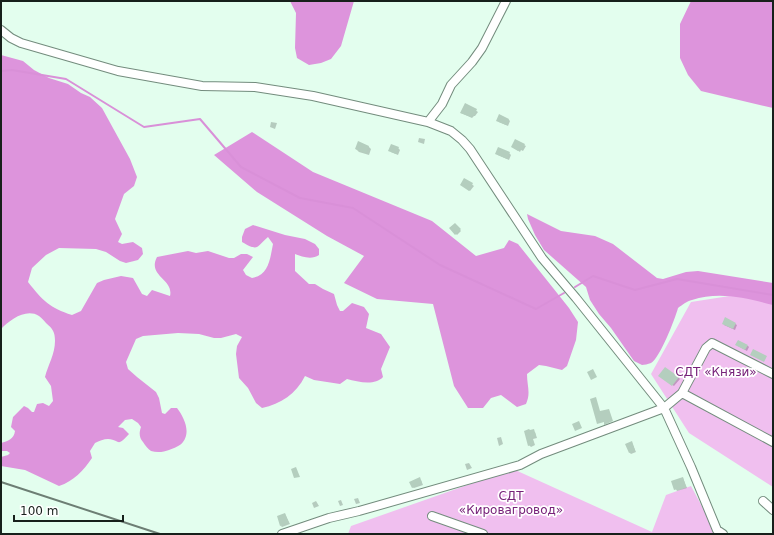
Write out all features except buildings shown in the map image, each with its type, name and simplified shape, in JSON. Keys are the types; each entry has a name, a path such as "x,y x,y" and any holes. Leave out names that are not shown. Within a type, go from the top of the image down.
{"street":[{"path":"428,122 442,104 451,85 469,66 482,48 506,1"},
{"path":"1,30 11,38 21,43 118,71 202,86 255,87 313,96 428,122 451,132 462,140 470,149 542,258 664,408 691,467 718,533"},
{"path":"282,534 328,518 359,511 520,465 541,454 664,408 682,393 706,348 712,343 773,374"},
{"path":"682,393 773,442"},
{"path":"763,502 773,510"},
{"path":"432,516 483,534"}],"green space":[{"name":"СДТ «Князи»","path":"736,295 773,304 773,487 689,433 651,374 691,302"},
{"name":"СДТ «Кировагровод»","path":"513,469 652,532 666,495 691,486 717,534 348,534 351,526"}],"shaded area":[{"path":"290,1 354,1 341,46 331,59 321,63 309,65 297,58 295,48 296,13"},
{"path":"691,1 773,1 773,108 701,91 688,75 680,58 680,24"},
{"path":"1,55 23,61 34,70 49,78 68,84 90,97 102,108 130,159 137,177 134,186 124,194 115,219 122,234 118,242 122,244 133,242 142,248 143,254 138,260 126,263 106,252 96,249 59,248 46,255 32,268 28,282 47,303 58,310 72,315 81,311 97,283 121,276 133,278 142,294 147,296 152,290 170,296 168,285 155,269 157,257 188,251 196,253 208,251 229,258 234,258 241,254 247,254 253,257 243,270 246,275 252,278 258,276 262,274 268,266 273,244 268,237 257,247 252,247 242,242 245,229 253,225 285,235 305,239 315,244 319,249 319,255 316,257 307,258 295,254 295,271 309,284 315,284 334,294 340,311 343,311 352,303 364,307 369,314 366,328 381,334 390,347 381,369 383,377 376,382 361,382 347,379 340,384 314,380 305,376 297,388 282,401 262,408 256,403 248,388 239,378 236,354 237,346 242,337 236,334 221,338 214,338 199,334 178,333 143,336 136,339 126,362 128,369 156,392 159,398 162,413 165,414 171,408 177,408 186,425 186,434 182,443 177,447 165,451 151,451 141,438 141,427 132,419 125,420 118,427 123,428 129,434 125,438 120,442 108,439 95,443 90,451 92,458 85,467 74,478 59,486 25,470 1,466 1,457 10,453 7,451 1,451 1,443 12,438 13,436 15,431 11,427 13,417 24,406 34,412 37,404 43,403 49,406 53,401 51,386 45,377 53,355 55,341 52,329 40,317 34,314 29,313 18,316 1,329"},
{"path":"252,132 313,172 432,221 476,256 504,248 509,240 518,244 569,308 578,322 576,340 567,366 562,370 539,365 527,374 529,393 526,404 517,407 501,395 491,398 483,408 468,408 454,386 433,304 377,299 344,283 364,256 327,236 257,192 214,155"},
{"path":"527,214 561,231 595,236 613,244 657,278 663,279 686,272 698,271 773,283 773,305 732,296 702,297 688,301 678,308 667,338 655,360 651,363 642,365 634,361 611,328 599,314 590,300 586,287 544,250 535,235"}],"waterway":[{"path":"1,71 12,70 66,79 144,127 200,119 241,167 300,198 353,208 440,265 536,309 564,293"},
{"path":"575,287 593,276 635,290 677,279 773,295"}],"railway":[{"path":"1,482 160,534"}]}
